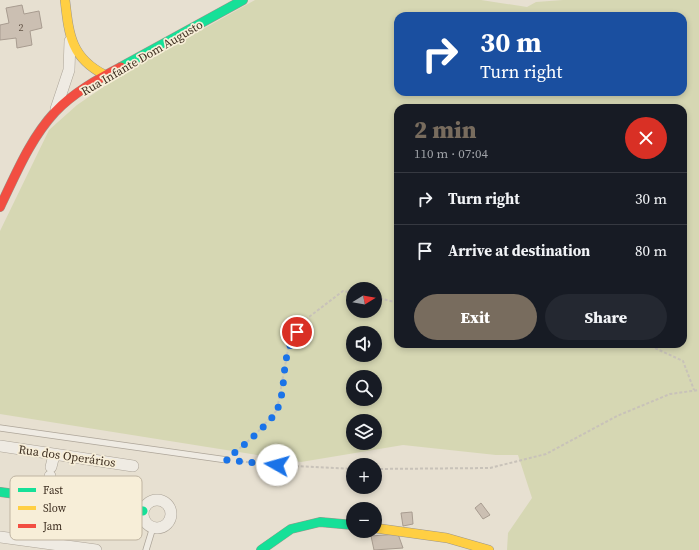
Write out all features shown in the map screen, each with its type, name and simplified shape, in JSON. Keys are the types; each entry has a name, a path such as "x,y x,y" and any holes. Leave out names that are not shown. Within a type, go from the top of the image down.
{"street":[{"path":"56,111 69,70 70,40 64,0"},
{"name":"Rua Infante Dom Augusto","path":"0,207 34,138 56,111 90,84 244,0"},
{"path":"70,40 82,61 94,71 105,76"},
{"name":"Rua dos Operários","path":"0,446 133,466"},
{"path":"50,476 54,454"},
{"path":"0,492 10,493"},
{"path":"157,500 166,503 169,507 171,516 166,525 157,528 146,523 143,512 148,503 157,500"},
{"path":"260,550 291,529 320,522 346,524"},
{"path":"382,529 424,534 476,545 489,550"},
{"path":"0,537 10,538"},
{"path":"23,540 96,550"}],"lane":[{"path":"0,428 226,460"},
{"path":"146,550 153,527"}],"path":[{"path":"226,460 255,435 277,410 289,344 304,320 343,291 346,292"},
{"path":"382,299 394,302"},
{"path":"655,348 683,361 694,390"},
{"path":"382,469 490,468 546,454 617,416 670,394 699,390"},
{"path":"226,460 277,465 346,469"}],"green space":[{"path":"255,0 481,0 527,7 536,2 563,0 699,0 699,550 507,550 508,533 532,498 518,455 496,455 403,445 382,448 382,414 346,414 346,450 373,450 301,462 0,414 0,231 49,130 77,105 121,75"}],"building":[{"path":"22,5 24,14 39,11 42,28 30,31 32,45 17,48 16,38 0,40 0,25 9,23 6,8"},
{"path":"481,503 490,515 483,519 475,508"},
{"path":"412,512 413,524 403,526 401,513"},
{"path":"398,534 403,548 374,550 371,538 382,538 382,535"}],"traffic: fast":[{"path":"121,67 243,0"},
{"path":"0,492 10,493"},
{"path":"261,550 291,529 320,522 346,524"}],"traffic: slow":[{"path":"65,0 70,35 78,53 85,61 105,75"},
{"path":"382,529 447,538 489,550"}],"traffic: jam":[{"path":"0,207 31,145 46,122 62,105 78,93 121,67"}],"route":[{"path":"277,465 226,460 255,435 277,410 282,390 284,367 289,344 297,332"}]}
